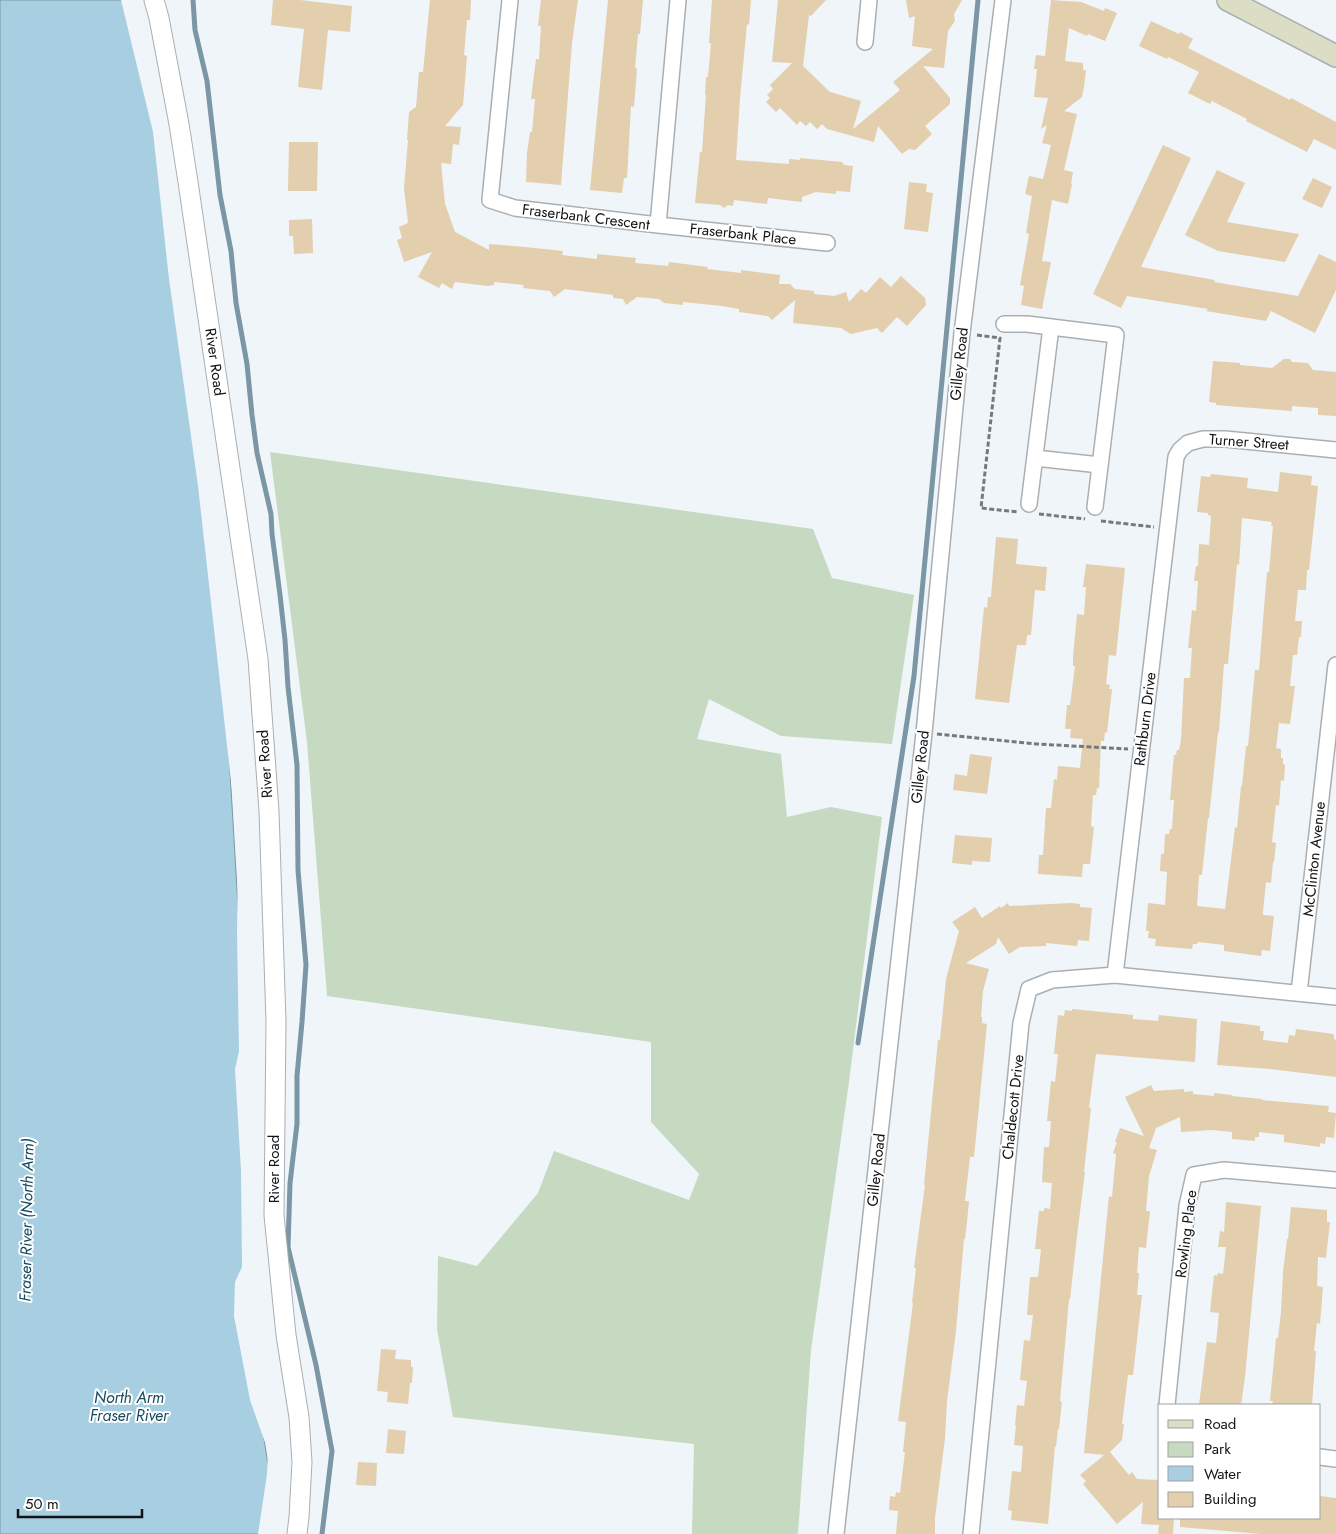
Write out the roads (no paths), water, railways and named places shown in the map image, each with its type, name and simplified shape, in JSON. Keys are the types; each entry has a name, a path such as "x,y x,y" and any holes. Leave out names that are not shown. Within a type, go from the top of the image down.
{"main road":[{"path":"1228,0 1336,56"}],"street":[{"name":"River Road","path":"154,0 174,95 188,182 258,658 269,811 276,1021 274,1215 286,1335 300,1417 302,1462 297,1534"},
{"name":"Fraserbank Crescent","path":"510,0 490,200 515,208 658,226 678,0"},
{"path":"865,42 869,0"},
{"name":"Gilley Road","path":"836,1534 924,732 962,333 1003,0"},
{"name":"Fraserbank Place","path":"658,226 827,243"},
{"path":"1004,324 1027,324 1116,335 1095,507"},
{"path":"1029,504 1051,327"},
{"name":"Turner Street","path":"1175,463 1176,457 1184,446 1203,439 1225,439 1336,450"},
{"path":"1035,458 1100,465"},
{"name":"Rathburn Drive","path":"1115,974 1175,463"},
{"name":"McClinton Avenue","path":"1299,993 1332,736 1336,666"},
{"name":"Chaldecott Drive","path":"971,1534 1021,1023 1029,989 1052,980 1115,974 1336,997"},
{"name":"Rowling Place","path":"1167,1404 1187,1206 1194,1175 1224,1170 1336,1180"},
{"path":"1321,1457 1336,1459"}],"water":[{"name":"North Arm Fraser River","path":"0,0 127,0 163,153 176,284 219,586 239,923 253,1370 274,1502 267,1534 0,1534"}],"waterway":[{"path":"193,0 195,30 207,81 220,195 231,251 236,303 247,364 257,453 271,514 297,765 298,870 306,965 297,1076 297,1124 290,1183 288,1247 316,1365 332,1451 322,1534"},
{"path":"858,1043 914,676 978,0"}],"water label":[{"name":"Fraser River (North Arm)","path":"26,1220"}]}
